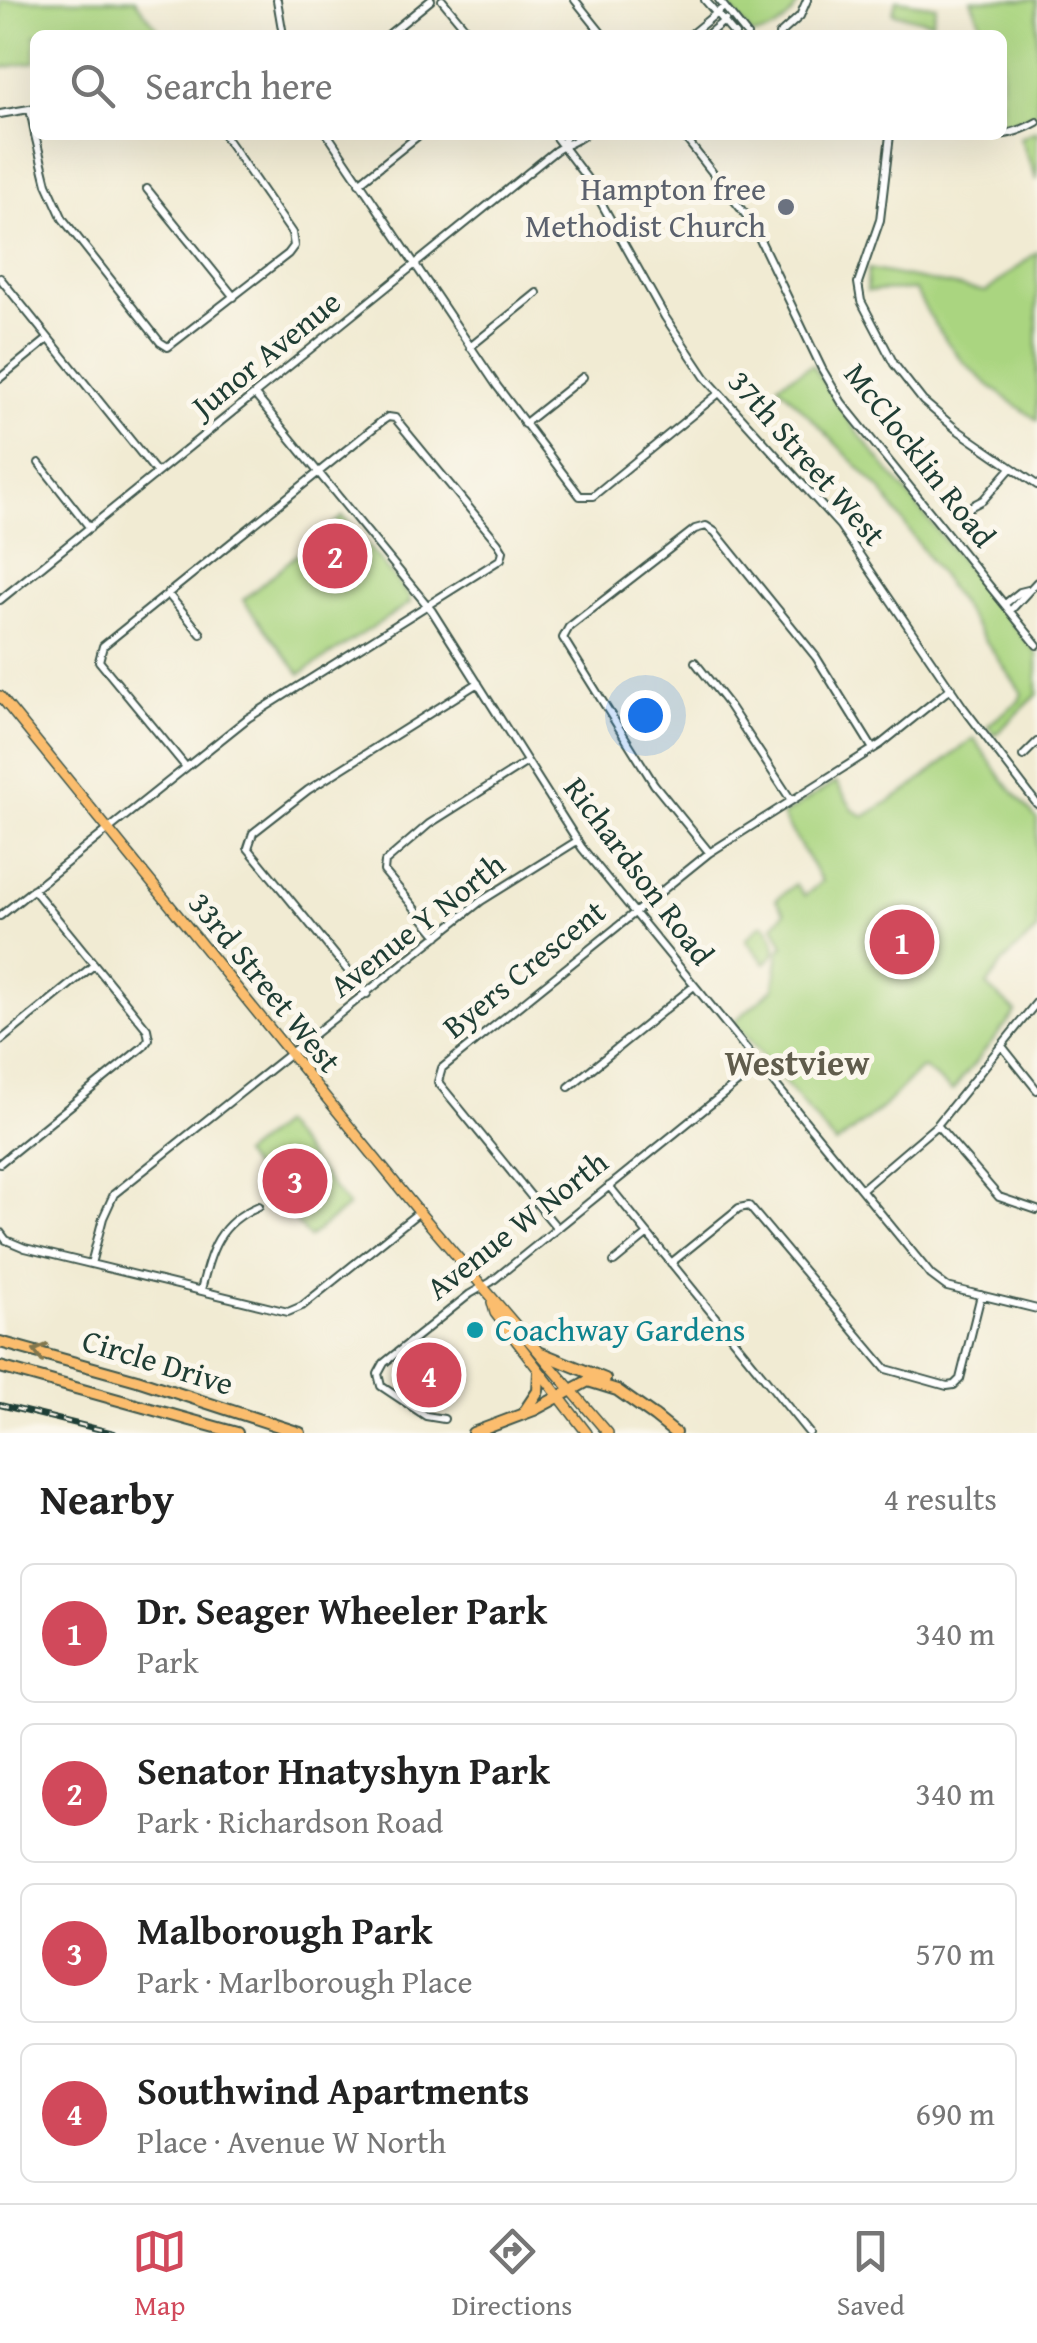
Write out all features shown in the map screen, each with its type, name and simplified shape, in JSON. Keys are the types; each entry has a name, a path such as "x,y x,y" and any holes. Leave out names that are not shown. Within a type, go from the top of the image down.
{"highway":[{"name":"Circle Drive","path":"0,1342 137,1380 300,1433"},
{"path":"541,1352 610,1382 675,1433"},
{"name":"Circle Drive","path":"0,1366 237,1433"},
{"path":"510,1420 533,1402 539,1386 538,1372"},
{"path":"473,1433 559,1398 588,1380 600,1382 658,1419"},
{"path":"162,1412 224,1433"}],"main road":[{"name":"33rd Street West","path":"0,696 419,1212 608,1433"},
{"name":"33rd Street West","path":"491,1299 496,1313 538,1372 587,1433"}],"street":[{"path":"278,0 282,30"},
{"path":"394,30 432,0"},
{"path":"442,0 468,30"},
{"path":"575,0 599,30"},
{"path":"705,0 730,30"},
{"path":"785,30 800,16 807,0"},
{"path":"696,30 722,4 742,30"},
{"path":"713,30 731,16"},
{"path":"0,114 30,109"},
{"path":"1007,134 1037,122"},
{"path":"36,140 46,184 62,218 164,346 177,343 294,246 292,234 227,140"},
{"path":"331,140 470,348 576,492 588,498 718,394"},
{"path":"360,183 413,140"},
{"name":"37th Street West","path":"558,140 590,181 676,335 718,394 840,526 951,688 1037,804"},
{"name":"Junor Avenue","path":"0,600 415,266 564,140"},
{"name":"Junor Avenue","path":"562,145 578,140"},
{"name":"McClocklin Road","path":"687,140 752,223 842,403 1037,645"},
{"path":"889,140 880,220 859,275 862,301 894,364 913,390 945,421 1037,485"},
{"path":"147,189 234,297"},
{"path":"0,278 157,473"},
{"path":"470,348 537,293"},
{"path":"0,378 48,338"},
{"path":"524,424 584,377"},
{"name":"Richardson Road","path":"255,394 427,605 577,841 936,1280 947,1287 1037,1310"},
{"path":"0,916 255,714 497,563 503,551 498,542 395,418 388,416 103,646 98,656 186,767"},
{"path":"39,463 90,528"},
{"path":"962,511 983,500 1011,468"},
{"path":"710,852 660,792 564,638 569,627 696,529 706,526 716,532 808,645 873,749"},
{"path":"1007,608 1037,582"},
{"path":"168,594 201,634"},
{"path":"695,662 792,800"},
{"path":"367,994 248,848 249,840 308,790 478,683"},
{"name":"Byers Crescent","path":"557,1228 436,1078 442,1068 710,852 873,749 951,688"},
{"path":"1023,756 1037,742"},
{"path":"438,936 384,871 385,862 429,824 527,762"},
{"name":"Avenue Y North","path":"91,1264 114,1194 488,897 577,841"},
{"path":"0,1163 148,1042 148,1029 33,889"},
{"path":"0,1041 94,964"},
{"path":"569,1087 694,986"},
{"path":"862,1189 938,1125 1037,1002"},
{"path":"1002,1046 1037,1090"},
{"name":"Avenue W North","path":"444,1420 426,1416 380,1386 378,1374 388,1359 758,1066"},
{"path":"938,1125 998,1197 1037,1210"},
{"path":"609,1186 809,1433"},
{"path":"201,1290 215,1240 260,1206"},
{"path":"672,1263 739,1208 749,1206 886,1369 947,1386 960,1379 981,1296"},
{"path":"0,1232 17,1246 288,1312 302,1306 419,1212"},
{"path":"614,1262 648,1234"}],"green space":[{"path":"0,0 135,0 159,30 30,30 30,63 0,68"},
{"path":"724,0 800,0 781,25 772,30 748,30"},
{"path":"896,0 936,6 932,22 893,13"},
{"path":"971,0 1037,0 1037,112 1007,125 1007,30 984,30"},
{"path":"1037,130 1037,180 1020,138"},
{"path":"1037,252 1037,420 966,364 915,290 867,291 868,269 986,292"},
{"path":"812,365 854,428 1037,654 1037,695 995,735 988,725 1019,701 1022,693 881,490 778,384"},
{"path":"343,516 409,596 410,603 300,674 243,600"},
{"path":"974,738 1037,819 1037,930 1002,963 987,986 1016,1012 952,1091 920,1069 883,1107 836,1144 734,1022 774,988 779,951 784,946 774,925 785,912 776,900 795,884 805,896 822,881 782,816 836,782 853,810 865,816 908,790"},
{"path":"760,925 768,929 775,945 775,954 765,963 746,940"},
{"path":"281,1124 348,1206 309,1238 242,1155"}],"railway":[{"path":"0,1405 114,1433"}],"place":[{"name":"Hampton free Methodist Church","path":"786,207"},
{"name":"Senator Hnatyshyn Park","path":"335,556"},
{"name":"Dr. Seager Wheeler Park","path":"902,942"},
{"name":"Malborough Park","path":"295,1181"},
{"name":"Coachway Gardens","path":"475,1330"},
{"name":"Southwind Apartments","path":"429,1375"}],"district":[{"name":"Westview","path":"797,1063"}]}
